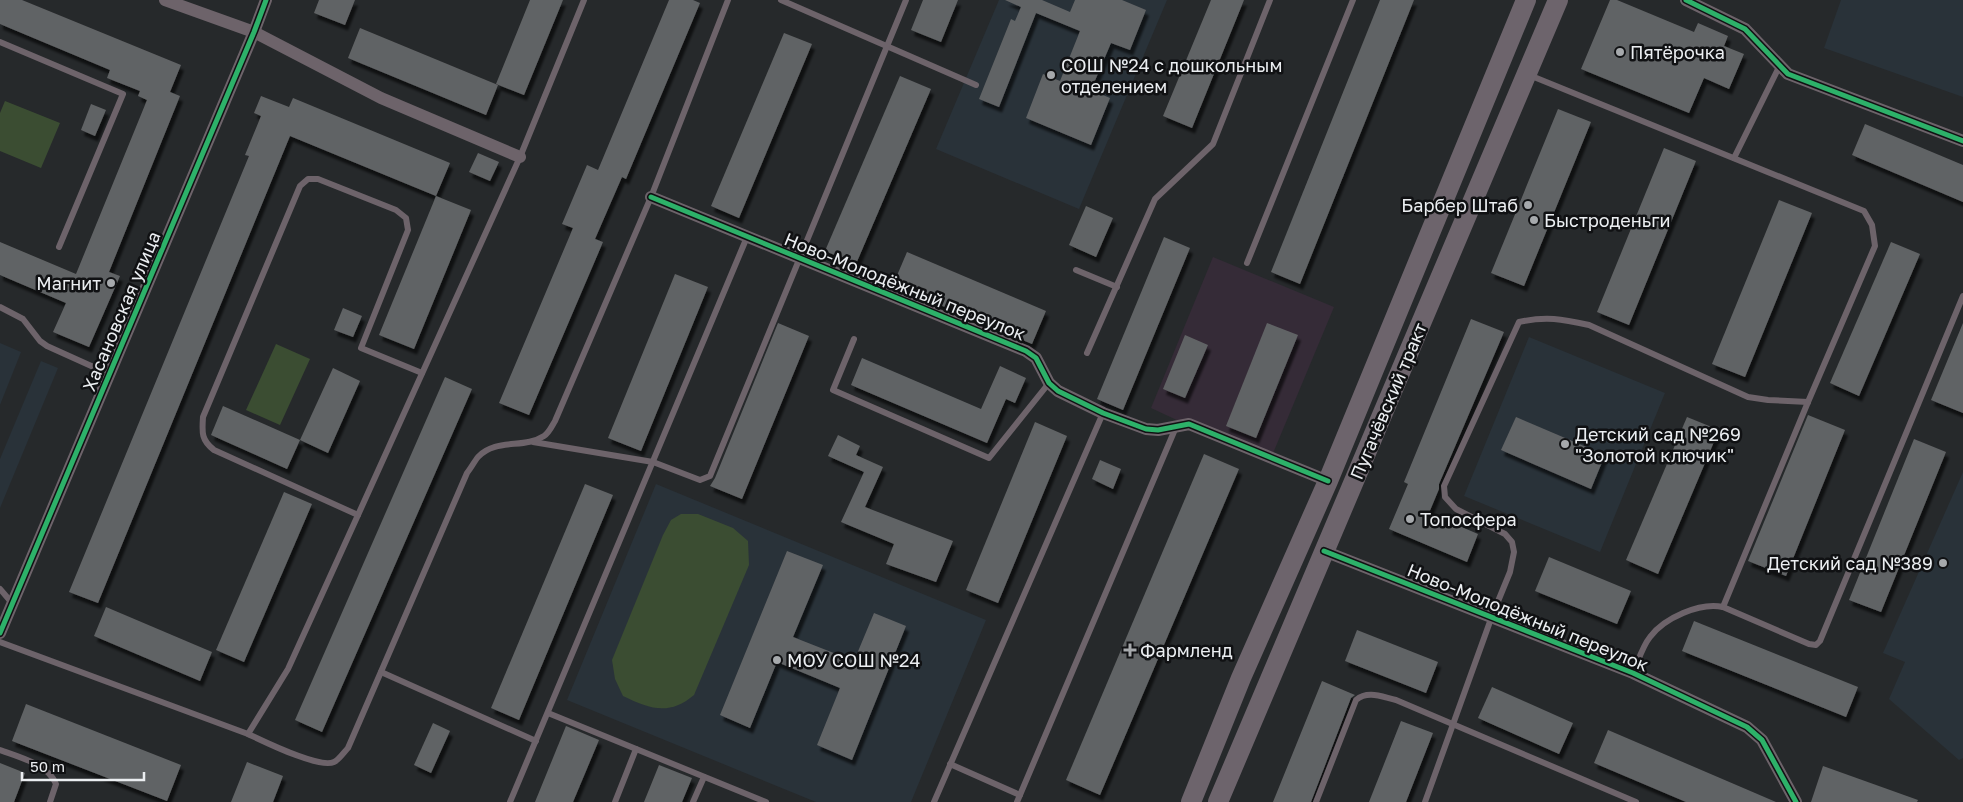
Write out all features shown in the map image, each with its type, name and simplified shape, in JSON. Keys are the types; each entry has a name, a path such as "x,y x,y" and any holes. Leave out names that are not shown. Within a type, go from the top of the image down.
{"main road":[{"name":"Пугачёвский тракт","path":"1191,802 1241,678 1328,481 1526,0"},
{"name":"Пугачёвский тракт","path":"1218,802 1558,0"}],"street":[{"path":"165,0 254,32 381,98 520,157"},
{"name":"Хасановская улица","path":"0,633 266,0"},
{"path":"1686,0 1745,29 1788,74 1963,141"},
{"name":"Ново-Молодёжный переулок","path":"651,197 1026,351 1036,358 1049,383 1058,391 1103,413 1146,429 1158,430 1189,424 1328,481"},
{"name":"Ново-Молодёжный переулок","path":"1324,551 1633,673 1747,727 1762,740 1796,802"}],"lane":[{"path":"248,734 288,669 520,157 584,0"},
{"path":"533,442 546,435 555,421 651,197 728,0"},
{"path":"781,0 976,85"},
{"path":"0,642 248,734 273,746 323,764 334,762 348,748 467,473 479,456 495,447 512,443 533,442 653,462 700,480 710,476 906,0"},
{"path":"1088,353 1155,199 1213,144 1270,0"},
{"path":"1247,263 1353,0"},
{"path":"0,42 123,94 59,247"},
{"path":"1734,158 1780,65"},
{"path":"1526,74 1864,211 1872,225 1875,246 1808,402 1724,607"},
{"path":"358,514 214,450 206,444 202,433 203,417 300,186 308,179 318,179 396,210 406,218 408,230 361,348 422,373"},
{"path":"510,802 747,237"},
{"path":"1076,270 1116,287"},
{"path":"1633,673 1648,639 1661,624 1690,611 1714,605 1724,607 1809,644 1816,645 1820,641 1963,296"},
{"path":"0,307 23,319 40,341 48,346 109,374"},
{"path":"1424,802 1510,572 1514,552 1512,542 1505,534 1456,509 1445,497 1444,486 1519,322 1539,318 1562,319 1589,325 1748,397 1808,402"},
{"path":"854,339 833,390 989,458 1049,383"},
{"path":"934,802 1103,413"},
{"path":"950,764 1018,799 1176,426"},
{"path":"0,589 12,603"},
{"path":"381,672 536,741"},
{"path":"1316,802 1356,700 1362,695 1374,695 1396,700 1636,802"},
{"path":"548,713 766,802"},
{"path":"615,802 636,749"},
{"path":"0,750 33,763 52,776 56,784 50,802"},
{"path":"693,802 704,777"}],"shaded area":[{"name":"СОШ №24 с дошкольным отделением","path":"999,0 1167,0 1079,209 936,149"},
{"path":"1841,0 1963,0 1963,97 1824,48"},
{"path":"1213,257 1334,307 1269,463 1151,408"},
{"name":"Детский сад №269 \"Золотой ключик\"","path":"1529,337 1665,393 1600,552 1464,496"},
{"path":"0,343 21,352 0,405"},
{"path":"41,361 58,368 0,508 0,459"},
{"name":"Детский сад №389","path":"1963,472 1963,758 1959,760 1889,699 1905,662 1883,653"},
{"name":"МОУ СОШ №24","path":"656,484 986,620 911,802 816,802 567,700"}],"green space":[{"path":"5,101 60,123 41,168 0,151 0,113"},
{"path":"276,344 310,359 280,425 246,410"},
{"path":"681,514 698,514 733,528 748,541 749,565 694,695 676,706 668,708 651,707 623,696 615,679 612,660 663,535 671,520"}],"building":[{"path":"0,0 22,0 181,65 170,92 180,96 109,272 120,276 89,347 53,332 66,303 0,275 0,242 76,274 147,100 138,96 140,91 107,78 110,70 0,24"},
{"path":"319,0 355,0 345,25 314,13"},
{"path":"530,0 563,0 524,95 496,84"},
{"path":"669,0 693,0 700,3 626,179 622,177 595,239 603,242 529,415 499,403 573,228 562,224 587,165 598,170"},
{"path":"923,0 958,0 941,42 911,30"},
{"path":"1005,0 1042,0 1070,12 1075,0 1122,0 1146,10 1130,50 1111,43 1091,90 1110,98 1091,145 1026,118 1043,74 1060,81 1080,31 1036,13 999,107 979,99 1011,19 1015,21 1021,7"},
{"path":"1211,0 1244,0 1192,128 1163,116"},
{"path":"1380,0 1414,0 1300,284 1271,272"},
{"path":"1610,0 1617,0 1694,32 1698,23 1728,36 1724,46 1744,54 1729,89 1704,78 1689,113 1581,69"},
{"path":"360,28 498,85 486,115 348,58"},
{"path":"784,33 812,44 739,218 711,206"},
{"path":"900,76 931,89 856,264 825,251"},
{"path":"261,96 289,107 293,98 450,163 436,196 290,136 98,603 69,592 249,156 245,155 261,116 254,113"},
{"path":"91,104 106,110 95,136 81,130"},
{"path":"1558,109 1591,122 1524,286 1491,273"},
{"path":"1865,124 1963,165 1963,202 1852,155"},
{"path":"1664,148 1696,161 1629,325 1597,312"},
{"path":"478,153 499,162 490,181 469,172"},
{"path":"436,196 471,210 414,349 379,335"},
{"path":"1779,200 1812,213 1745,377 1712,364"},
{"path":"1086,206 1113,218 1096,257 1069,245"},
{"path":"1164,237 1190,248 1123,410 1097,399"},
{"path":"1891,242 1920,254 1859,396 1830,383"},
{"path":"907,252 1046,311 1032,344 893,285"},
{"path":"675,274 708,287 641,451 608,438"},
{"path":"343,308 362,316 353,337 334,330"},
{"path":"1471,319 1504,332 1439,484 1439,489 1429,513 1478,534 1467,562 1389,529 1408,484 1404,482"},
{"path":"778,323 809,336 742,499 710,486 715,478"},
{"path":"1267,323 1298,335 1256,438 1226,426"},
{"path":"1963,323 1963,413 1931,400"},
{"path":"1185,335 1208,345 1185,398 1163,389"},
{"path":"862,358 981,409 1000,366 1026,378 1015,403 1006,399 987,443 851,385"},
{"path":"333,368 360,381 328,453 300,440"},
{"path":"445,377 472,389 322,732 295,720"},
{"path":"223,406 300,440 287,469 211,435"},
{"path":"1808,415 1845,430 1786,576 1748,561"},
{"path":"1516,417 1605,455 1591,489 1501,450"},
{"path":"1687,417 1719,430 1658,574 1626,560"},
{"path":"1035,422 1067,436 998,603 966,590"},
{"path":"838,435 860,446 856,455 883,467 865,507 953,541 936,582 886,564 894,544 841,522 864,472 828,456"},
{"path":"1914,439 1946,452 1881,612 1849,600"},
{"path":"1204,454 1239,469 1100,795 1066,780"},
{"path":"1100,460 1121,469 1113,489 1092,479"},
{"path":"585,484 613,495 519,720 491,708"},
{"path":"284,492 312,504 244,662 216,650"},
{"path":"787,551 823,565 793,637 854,661 874,613 906,626 852,760 817,745 840,688 777,662 750,728 720,715"},
{"path":"1549,557 1631,591 1617,624 1535,591"},
{"path":"106,607 212,652 200,681 94,636"},
{"path":"1694,621 1858,687 1846,717 1682,651"},
{"path":"1357,630 1438,662 1426,693 1345,661"},
{"path":"1322,681 1355,695 1351,698 1311,802 1273,802"},
{"path":"1492,687 1573,723 1559,754 1478,718"},
{"path":"26,704 181,765 167,801 12,741"},
{"path":"1401,721 1433,733 1406,802 1369,802"},
{"path":"433,723 450,731 431,773 414,765"},
{"path":"566,726 599,740 573,802 535,802"},
{"path":"1608,730 1776,802 1686,802 1594,763"},
{"path":"247,762 283,776 273,802 231,802"},
{"path":"0,763 25,773 14,802 0,802"},
{"path":"659,765 692,778 682,802 644,802"},
{"path":"1823,766 1918,800 1917,802 1811,802"}],"cycle path":[{"path":"0,633 266,0"},
{"path":"1686,0 1745,29 1788,74 1963,141"},
{"path":"651,197 1026,351 1036,358 1049,383 1058,391 1103,413 1146,429 1158,430 1189,424 1328,481"},
{"path":"1324,551 1633,673 1747,727 1762,740 1796,802"}],"place":[{"name":"Пятёрочка","path":"1620,52"},
{"name":"СОШ №24 с дошкольным отделением","path":"1051,75"},
{"name":"Барбер Штаб","path":"1528,205"},
{"name":"Быстроденьги","path":"1534,220"},
{"name":"Магнит","path":"111,283"},
{"name":"Детский сад №269 \"Золотой ключик\"","path":"1565,444"},
{"name":"Топосфера","path":"1410,519"},
{"name":"Детский сад №389","path":"1943,563"},
{"name":"Фармленд","path":"1130,650"},
{"name":"МОУ СОШ №24","path":"777,660"}]}
